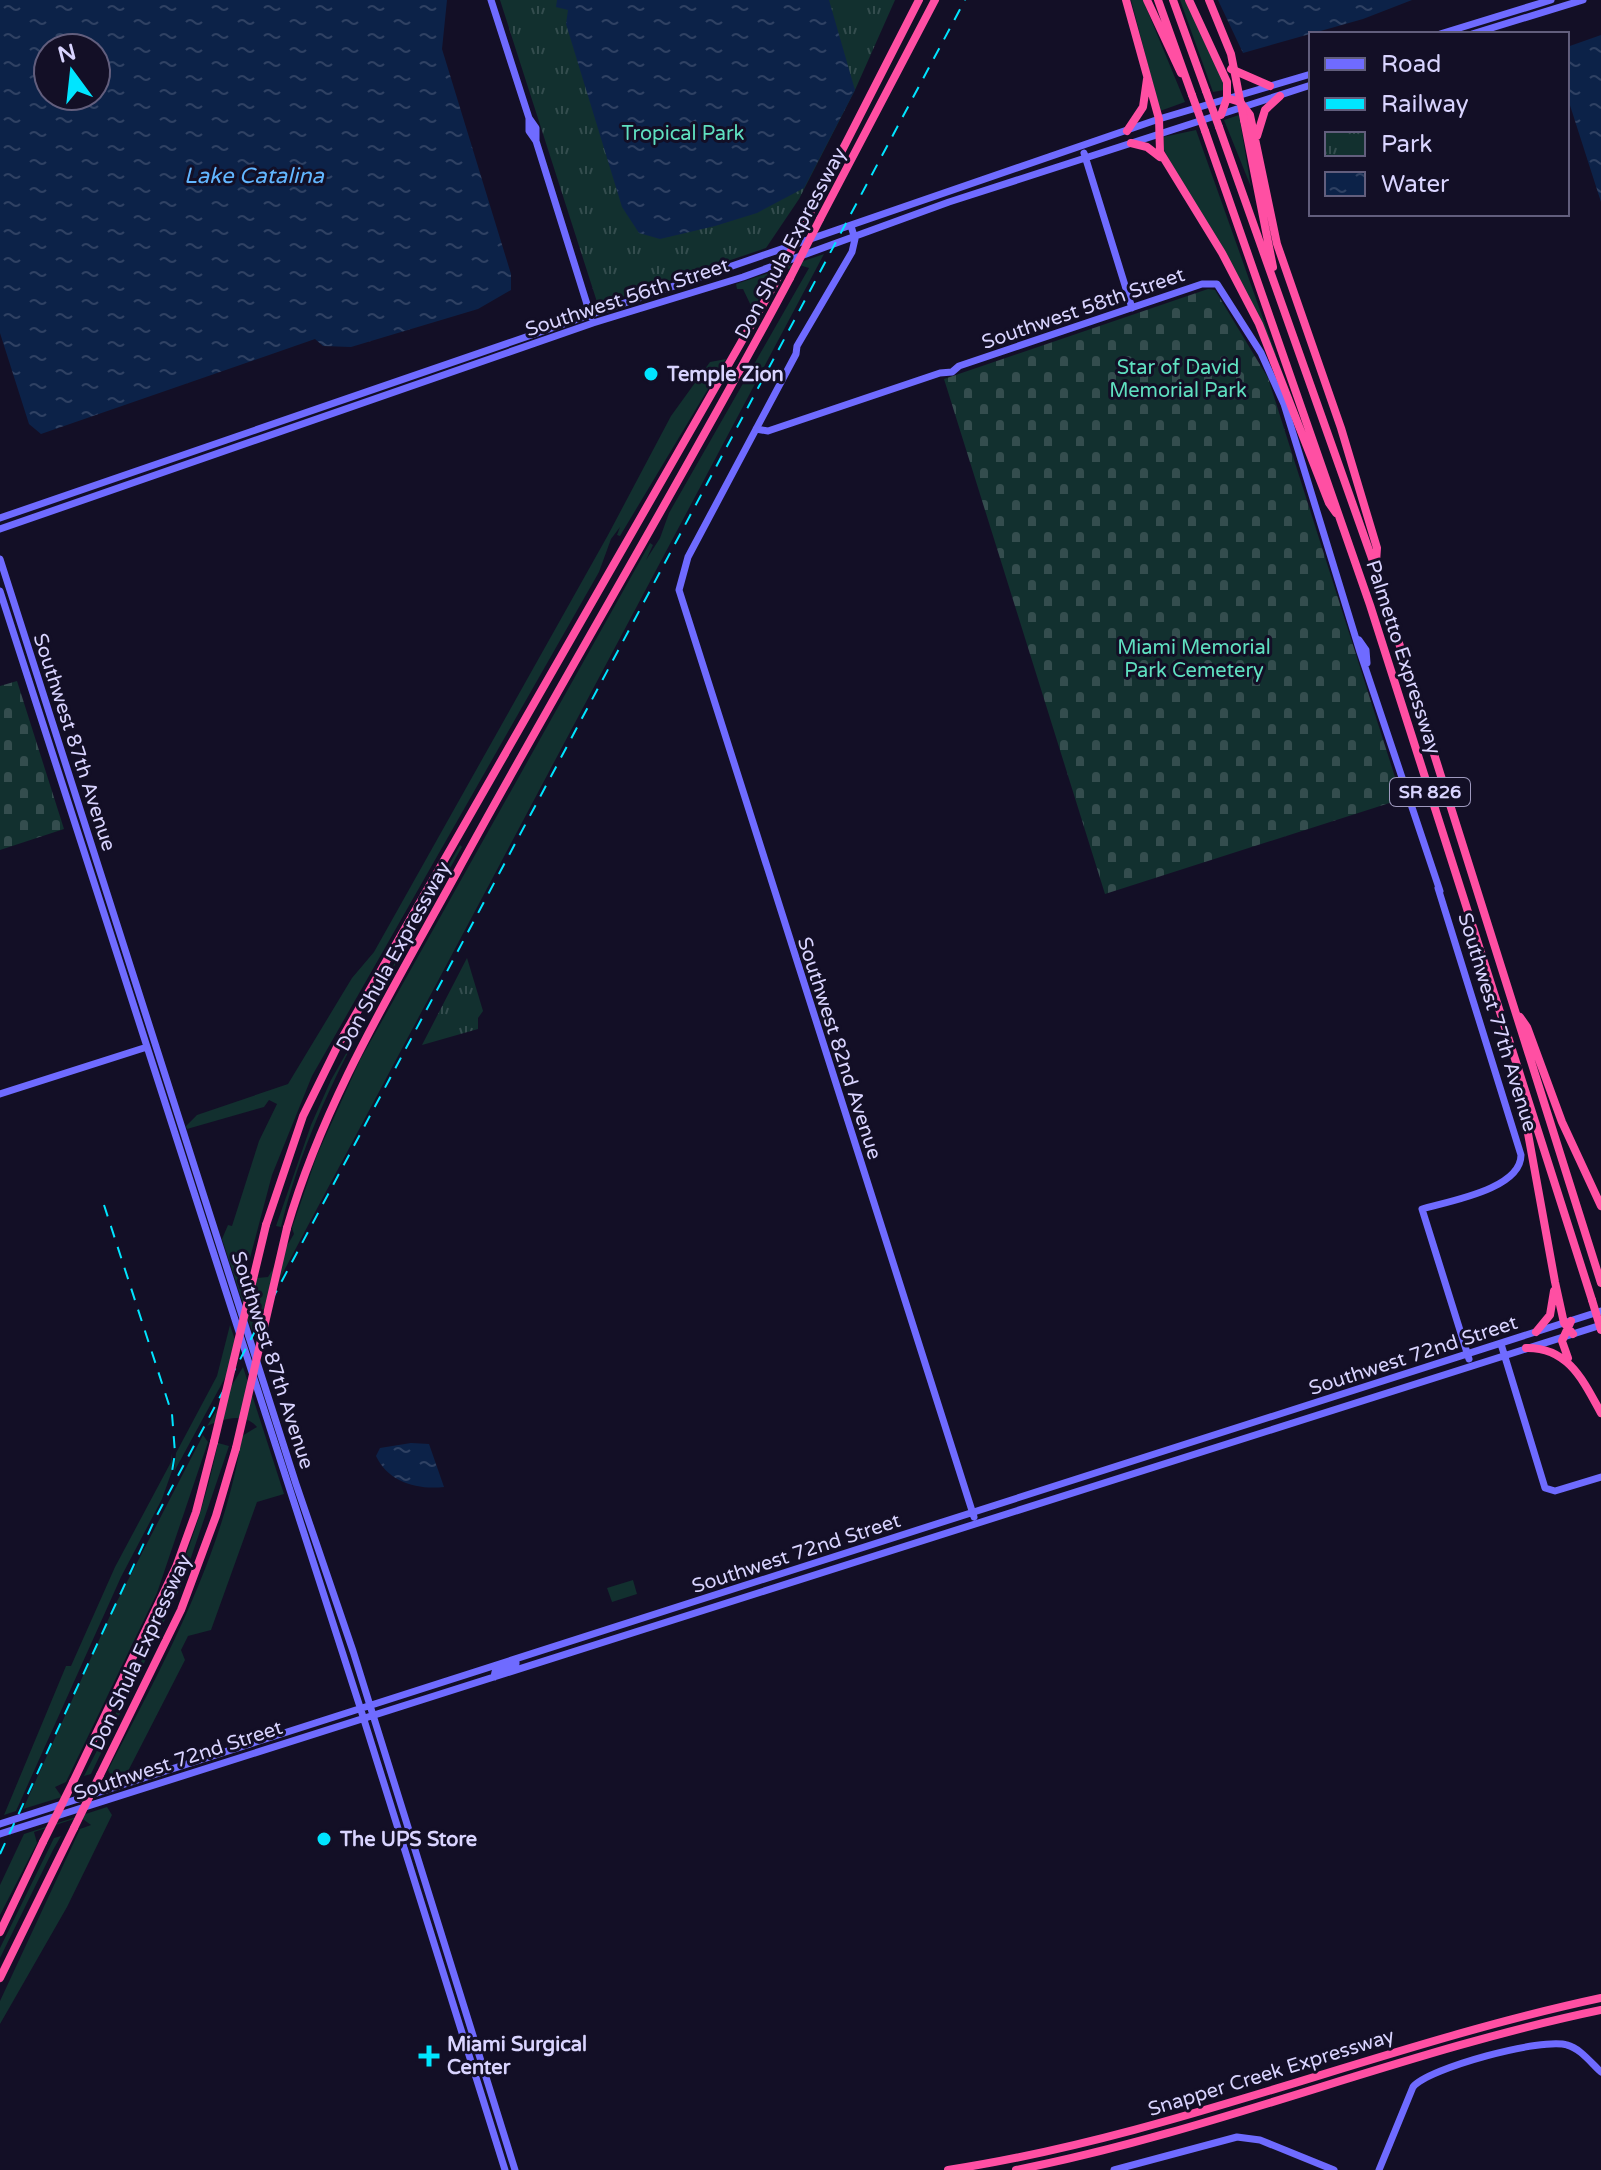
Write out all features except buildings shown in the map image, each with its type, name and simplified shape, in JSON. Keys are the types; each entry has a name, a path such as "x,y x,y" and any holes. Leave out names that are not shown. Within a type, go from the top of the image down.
{"highway":[{"name":"Don Shula Expressway","path":"0,1932 176,1567 196,1512 266,1225 303,1116 337,1047 735,359 919,0"},
{"name":"Don Shula Expressway","path":"0,1978 196,1574 236,1448 287,1228 323,1124 359,1051 547,705 744,365 935,0"},
{"path":"1126,0 1159,119 1164,161"},
{"path":"1147,0 1176,66 1186,80"},
{"name":"Palmetto Expressway","path":"1158,0 1342,520 1601,1328"},
{"name":"Palmetto Expressway","path":"1173,0 1375,567 1601,1283"},
{"path":"1189,0 1227,82 1227,98 1221,115"},
{"path":"1209,0 1231,54 1273,276"},
{"path":"1215,53 1239,76 1270,86"},
{"path":"1127,131 1143,107 1147,78"},
{"path":"1255,141 1262,116 1280,96"},
{"path":"1227,98 1246,107 1273,232 1356,478 1377,548 1375,567"},
{"path":"1131,143 1151,150 1164,161 1248,302 1276,362 1329,503 1342,520"},
{"path":"1515,1010 1527,1027 1562,1122 1601,1206"},
{"path":"1517,1064 1517,1083 1535,1160 1555,1282 1569,1326 1562,1337 1569,1363 1601,1413"},
{"path":"1536,1332 1552,1311 1555,1282"},
{"path":"1526,1348 1549,1349 1569,1363"},
{"name":"Snapper Creek Expressway","path":"948,2170 1113,2136 1429,2040 1601,1998"},
{"name":"Snapper Creek Expressway","path":"1016,2170 1117,2147 1468,2041 1601,2010"}],"main road":[{"path":"491,0 529,118 529,131 536,141 592,319"},
{"path":"1447,32 1551,0"},
{"path":"1479,32 1583,0"},
{"name":"Southwest 56th Street","path":"0,518 450,368 1159,119 1309,75"},
{"name":"Southwest 56th Street","path":"592,319 855,239 949,202 1309,86"},
{"path":"1082,147 1132,308"},
{"path":"756,429 796,354 797,346 804,340 852,252 855,239 851,226"},
{"name":"Southwest 58th Street","path":"756,429 765,432 940,373 947,367 959,366 1202,284 1217,284"},
{"name":"Southwest 77th Avenue","path":"1217,284 1261,353 1280,396 1359,640 1366,650 1367,664 1517,1135 1521,1164 1515,1176 1504,1183 1422,1209 1468,1356"},
{"name":"Southwest 82nd Avenue","path":"756,429 688,557 679,583 682,603 976,1522"},
{"name":"Southwest 56th Street","path":"0,529 164,465"},
{"name":"Southwest 87th Avenue","path":"0,559 296,1484 370,1704 515,2170"},
{"name":"Southwest 87th Avenue","path":"0,591 360,1707 505,2170"},
{"path":"53,757 62,754"},
{"path":"69,808 78,805"},
{"path":"76,831 86,828"},
{"path":"91,877 101,874"},
{"path":"117,960 127,957"},
{"path":"139,1027 148,1024"},
{"path":"0,1094 155,1045"},
{"path":"217,1270 226,1267"},
{"name":"Southwest 72nd Street","path":"1569,1326 1601,1311"},
{"name":"Southwest 72nd Street","path":"0,1824 1536,1332 1569,1326 1601,1328"},
{"name":"Southwest 72nd Street","path":"0,1834 1562,1337"},
{"path":"1501,1344 1548,1490 1601,1477"},
{"path":"1468,1356 1471,1365"},
{"path":"1386,1382 1389,1391"},
{"path":"265,1418 274,1415"},
{"path":"290,1496 296,1484"},
{"path":"668,1611 671,1620"},
{"path":"494,1677 495,1672 516,1664 516,1659"},
{"path":"279,1734 282,1744"},
{"path":"224,1752 228,1762"},
{"path":"146,1778 148,1787"},
{"path":"388,1801 397,1798"},
{"path":"418,1896 426,1890"},
{"path":"433,1945 445,1952"},
{"path":"452,2007 461,2004"},
{"path":"1379,2170 1413,2087 1419,2080 1500,2054 1561,2044 1574,2047 1601,2072"},
{"path":"476,2078 485,2075"},
{"path":"1114,2170 1228,2137 1254,2139 1334,2170"}],"green space":[{"name":"Tropical Park","path":"500,0 895,0 855,90 799,199 766,248 598,305"},
{"path":"1131,0 1143,0 1185,102 1160,111"},
{"path":"1180,0 1185,0 1223,77 1224,90 1213,92"},
{"path":"1239,115 1251,187 1224,120"},
{"path":"1196,130 1276,355 1164,150 1163,137"},
{"path":"824,254 252,1331 222,1239 228,1225 232,1226 259,1141 277,1104 269,1100 264,1107 187,1129 186,1126 197,1115 288,1084 352,978 374,952 608,535 671,416 710,362 726,359 620,536 617,535 620,527 611,539 599,572 312,1076 272,1175 250,1258 237,1268 257,1278 268,1277 294,1234 292,1228 317,1155 360,1060 650,543 653,545 646,560 660,538 669,513 809,268 799,265 761,279 764,289 753,310 743,289 737,289 736,284"},
{"name":"Miami Memorial Park Cemetery","path":"1208,289 1215,290 1268,378 1402,799 1105,894 944,379"},
{"path":"17,681 64,829 0,850 0,686"},
{"path":"460,845 462,847 391,972 397,956"},
{"path":"467,958 483,1011 478,1018 478,1029 422,1045"},
{"path":"369,1013 318,1118 297,1172 281,1227 276,1226 311,1125 331,1080"},
{"path":"230,1325 239,1352 174,1472 176,1453 217,1376"},
{"path":"243,1367 284,1494 257,1502 211,1630 188,1636 181,1650 185,1660 125,1777 113,1780 108,1770 170,1649 206,1566 233,1480 242,1436 257,1427 240,1418 207,1426"},
{"path":"203,1435 208,1442 157,1593 66,1782 55,1787 62,1797 23,1809 113,1609"},
{"path":"218,1443 229,1446 182,1584 91,1774 84,1776 125,1696 180,1572 208,1487"},
{"path":"172,1453 172,1471 162,1499 121,1577 16,1811 4,1815 66,1666 71,1666 115,1567 171,1462"},
{"path":"633,1580 637,1594 612,1602 607,1588"},
{"path":"107,1807 112,1815 67,1907 0,2024 0,2001 80,1829 91,1825 80,1817 34,1832 37,1843 0,1915 0,1885 24,1834"},
{"path":"61,1836 0,1958 0,1948 54,1838"}],"water":[{"name":"Lake Catalina","path":"0,0 447,0 442,49 511,274 511,290 478,309 351,347 323,346 315,339 41,434 29,424 0,333"},
{"name":"Tropical Park","path":"557,0 829,0 855,90 804,188 757,213 715,226 660,239 639,233 622,207 566,24 568,10 556,7"},
{"path":"1218,0 1412,0 1363,19 1243,53"},
{"path":"1601,35 1601,202 1569,102 1569,46"},
{"path":"411,1443 429,1444 444,1487 424,1487 404,1482 388,1472 376,1456 380,1448"}],"railway":[{"path":"0,1854 156,1517 965,0"},
{"path":"104,1205 172,1414 175,1453 171,1478"}],"place":[{"name":"Temple Zion","path":"651,374"},
{"name":"The UPS Store","path":"324,1839"},
{"name":"Miami Surgical Center","path":"429,2056"}],"park label":[{"name":"Star of David Memorial Park","path":"1178,378"}]}
